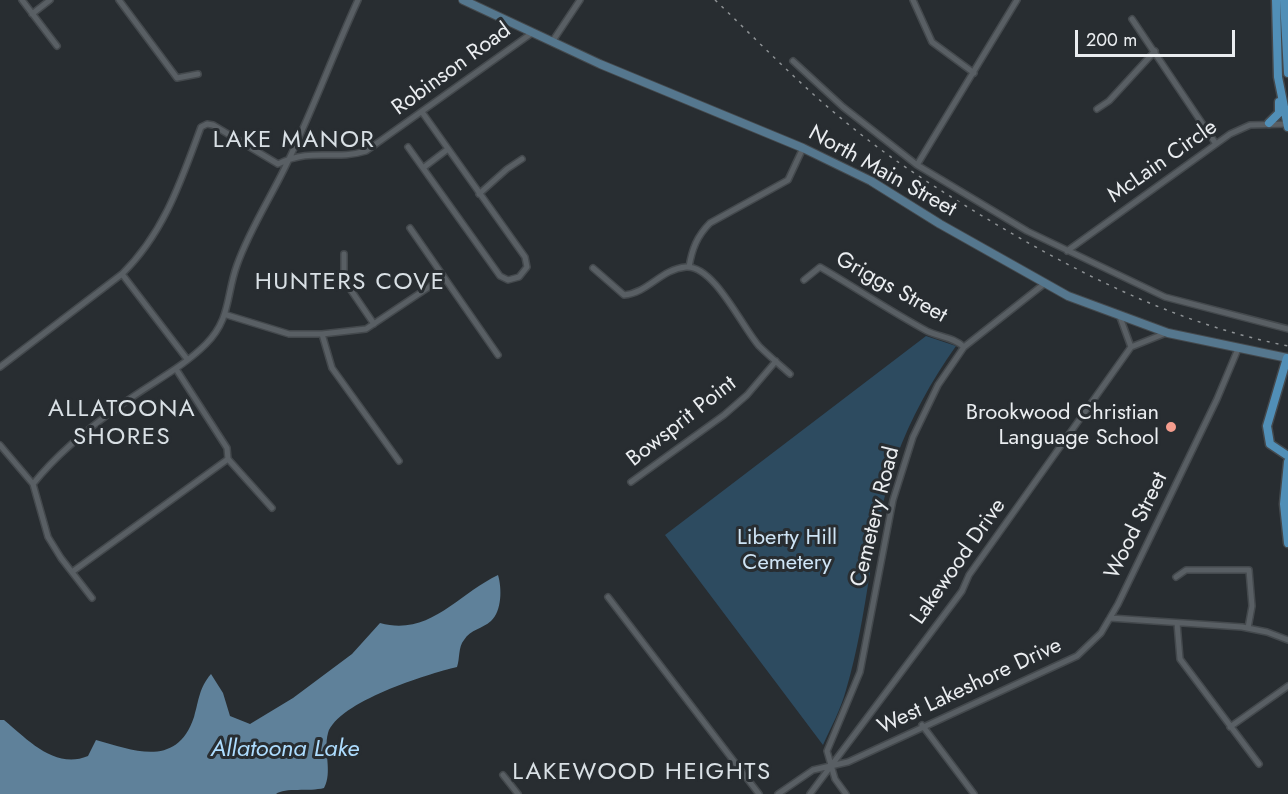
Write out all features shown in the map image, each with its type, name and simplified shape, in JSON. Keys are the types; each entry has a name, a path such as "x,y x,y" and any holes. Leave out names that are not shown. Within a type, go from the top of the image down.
{"main road":[{"name":"North Main Street","path":"463,0 552,42 803,148 871,181 1044,284 1120,317 1168,333 1288,358"},
{"path":"1276,0 1276,60 1288,125"},
{"path":"1284,0 1288,73"},
{"path":"1269,123 1279,113 1280,89"},
{"path":"1288,358 1266,433 1272,446 1288,456"},
{"path":"1288,462 1284,504 1288,543"}],"street":[{"path":"22,0 57,46"},
{"path":"32,14 50,0"},
{"path":"119,0 177,78 198,74"},
{"path":"33,484 47,467 121,405 176,369 206,344 227,315 237,266 290,159 358,0"},
{"path":"552,42 580,0"},
{"path":"913,0 932,42 974,73"},
{"path":"917,165 1017,0"},
{"path":"1132,19 1216,144"},
{"name":"Robinson Road","path":"122,274 140,256 157,231 174,197 201,127 207,124 213,125 278,164 306,154 353,155 366,151 532,33"},
{"path":"1097,109 1109,101 1155,51"},
{"path":"793,61 843,107 917,165 960,192 1067,251 1164,297 1288,329"},
{"path":"408,147 500,276 508,280 519,277 526,267 525,258 422,112"},
{"name":"McLain Circle","path":"1067,251 1240,129 1269,123 1288,125"},
{"path":"689,267 692,248 701,232 710,223 788,180 803,148"},
{"path":"423,168 448,149"},
{"path":"479,194 522,159"},
{"path":"410,228 498,355"},
{"path":"344,254 344,280 374,324"},
{"path":"593,268 624,295 636,294 665,273 689,267 710,279 759,345 790,374"},
{"name":"Griggs Street","path":"804,280 820,267 854,290 930,332 958,341 964,347"},
{"path":"0,367 122,274 187,359"},
{"path":"227,315 289,334 322,334 366,328 444,277"},
{"name":"Cemetery Road","path":"830,766 827,751 860,672 885,536 903,464 938,385 964,347 1044,284"},
{"path":"1120,317 1131,347 1168,333"},
{"path":"322,334 332,368 399,461"},
{"name":"Lakewood Drive","path":"810,794 962,591 969,575 1131,347"},
{"name":"Wood Street","path":"1110,618 1217,399 1238,349"},
{"name":"Bowsprit Point","path":"631,482 724,415 747,395 776,361"},
{"path":"176,369 228,448 228,459 272,508"},
{"path":"0,445 33,484 48,537 92,598"},
{"path":"72,572 228,459"},
{"path":"1176,577 1186,570 1249,570 1252,606 1248,628"},
{"path":"608,597 759,794"},
{"path":"1110,618 1248,628 1288,640"},
{"name":"West Lakeshore Drive","path":"778,794 813,770 848,762 922,725 1077,656 1101,633 1110,618"},
{"path":"1177,622 1180,659 1259,764"},
{"path":"1230,727 1288,686"},
{"path":"922,725 974,794"},
{"path":"830,766 835,779 846,794"},
{"path":"503,775 518,794"}],"green space":[{"name":"Liberty Hill Cemetery","path":"926,336 956,346 922,400 896,458 880,515 854,661 841,704 823,745 665,535"}],"water":[{"name":"Allatoona Lake","path":"498,575 500,593 495,617 464,640 457,667 406,683 365,700 335,722 328,733 328,775 324,788 285,791 276,794 0,794 0,720 4,720 42,750 64,759 88,756 96,740 140,751 166,750 177,744 187,733 202,689 211,674 223,693 230,716 250,724 293,698 352,654 380,623 397,626 428,619"}],"railway":[{"path":"715,0 797,79 848,124 903,165 980,214 1068,265 1139,298 1211,326 1288,346"}],"place":[{"name":"Brookwood Christian Language School","path":"1171,427"}],"district":[{"name":"LAKE MANOR","path":"294,141"},
{"name":"HUNTERS COVE","path":"350,283"},
{"name":"ALLATOONA SHORES","path":"122,424"},
{"name":"LAKEWOOD HEIGHTS","path":"642,773"}]}
